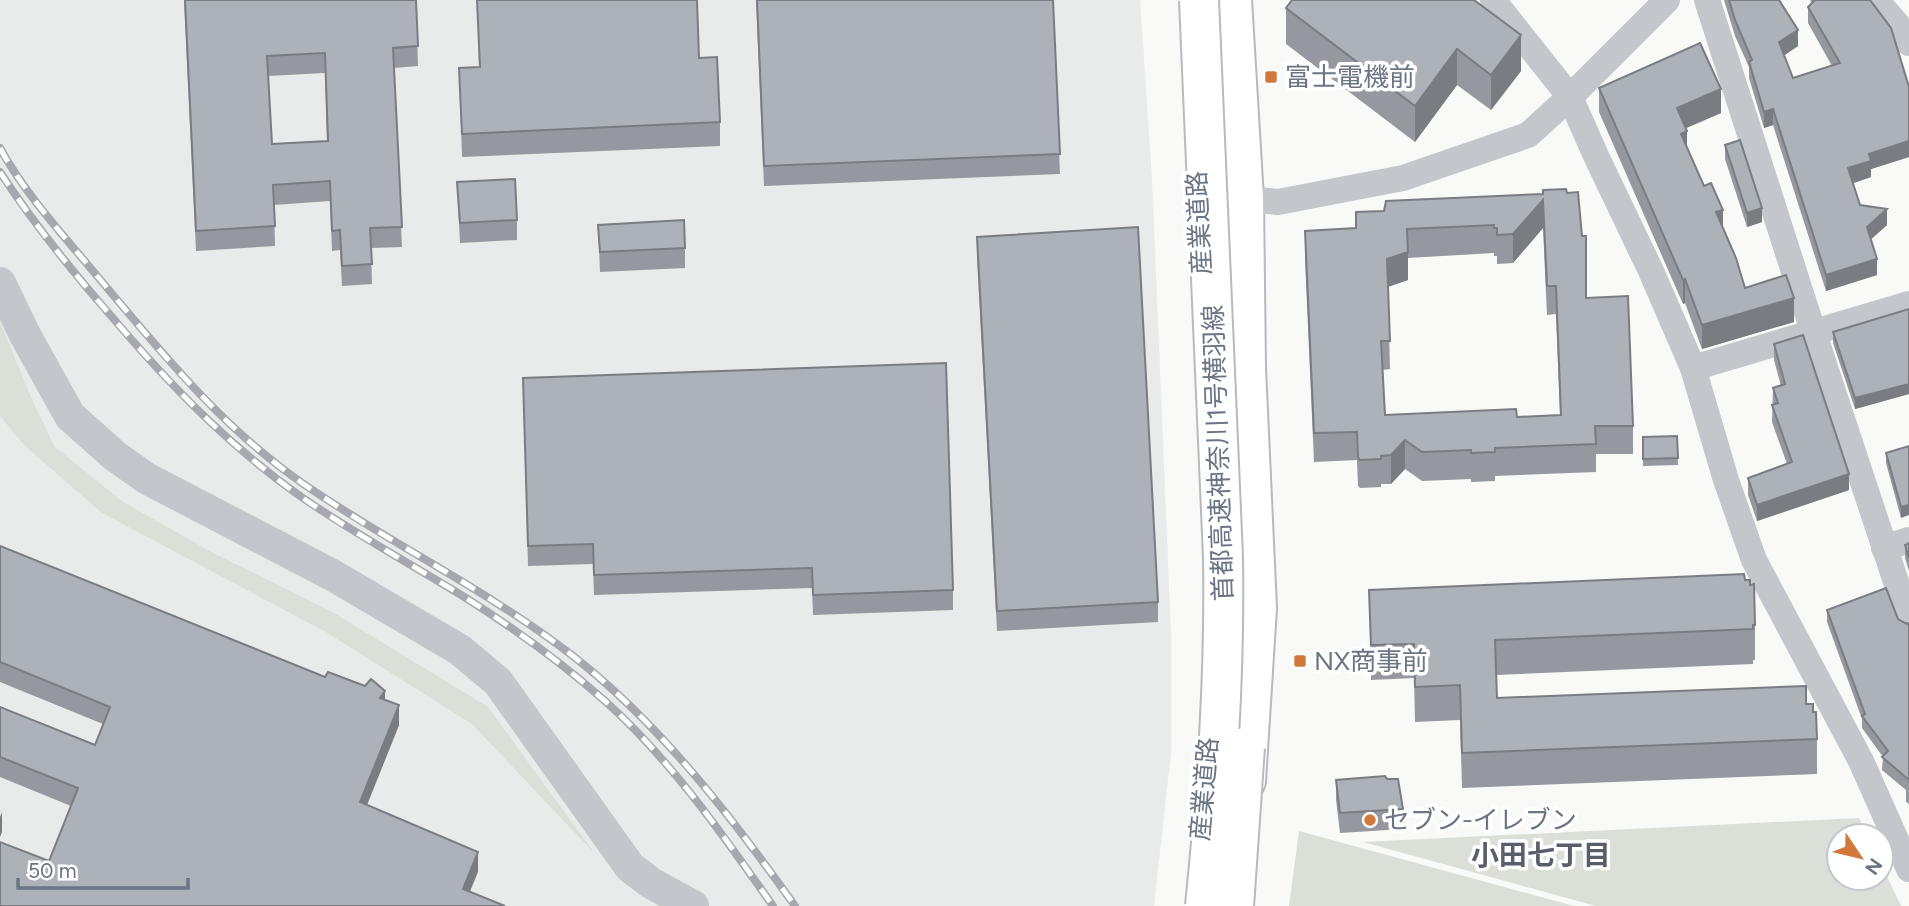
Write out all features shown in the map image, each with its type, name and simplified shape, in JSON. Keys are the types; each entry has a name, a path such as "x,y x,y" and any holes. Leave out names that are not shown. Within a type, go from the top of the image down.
{"main road":[{"name":"産業道路","path":"1188,0 1218,627 1193,906"},
{"name":"首都高速神奈川1号横羽線","path":"1199,0 1224,646 1221,735 1205,906"},
{"name":"首都高速神奈川1号横羽線","path":"1225,0 1249,563 1249,669 1236,906"},
{"name":"産業道路","path":"1232,0 1244,199 1246,368 1257,608 1236,906"}],"street":[{"path":"1493,0 1570,97 1693,368 1726,480 1754,560 1861,761 1909,869"},
{"path":"1197,193 1278,202 1403,178 1528,135 1667,0"},
{"path":"1707,0 1812,331 1897,544 1909,621"},
{"path":"1876,0 1909,43"},
{"path":"0,283 53,388 70,416 90,435 130,469 334,576 460,649 498,682 630,867 651,883 693,906"},
{"path":"1693,368 1909,304"}],"shaded area":[{"path":"0,0 1140,0 1152,178 1171,635 1171,753 1154,906 0,906"},
{"path":"0,322 55,447 123,502 215,554 334,613 488,707 595,854 472,724 326,632 102,513 24,445 0,416"},
{"path":"1859,818 1861,822 1825,822 1825,892 1894,892 1901,906 1596,906 1363,842"},
{"path":"1299,831 1574,906 1289,906"}],"building":[{"path":"185,0 416,0 418,46 393,48 402,227 370,228 372,264 342,266 340,230 332,231 330,181 273,185 275,226 196,231","holes":["325,53 328,141 272,144 267,56"]},
{"path":"477,0 697,0 699,58 717,57 720,122 462,134 459,68 480,67"},
{"path":"757,0 1053,0 1060,154 764,166"},
{"path":"1292,0 1474,0 1521,35 1491,75 1457,49 1415,106 1286,8"},
{"path":"1729,0 1779,0 1798,30 1779,42 1793,78 1840,63 1808,7 1815,0 1870,0 1891,28 1909,87 1909,141 1869,154 1871,161 1848,168 1860,205 1887,209 1867,227 1877,259 1826,275 1773,109 1764,112 1749,62 1752,60"},
{"path":"1700,43 1721,89 1677,108 1687,131 1681,134 1704,186 1711,183 1723,210 1716,212 1736,258 1745,288 1786,275 1794,298 1702,325 1685,279 1683,280 1599,88"},
{"path":"1740,140 1762,208 1747,213 1725,145"},
{"path":"515,179 517,220 460,223 457,182"},
{"path":"1566,189 1567,193 1578,192 1582,236 1586,236 1586,298 1628,296 1633,426 1595,426 1596,444 1495,448 1495,452 1422,452 1405,440 1391,455 1381,456 1381,459 1360,460 1357,432 1314,433 1305,231 1356,228 1356,212 1384,211 1386,201 1543,194 1543,190","holes":["1543,200 1547,286 1556,286 1561,415 1517,417 1516,409 1385,415 1381,341 1390,341 1387,259 1408,252 1407,229 1494,225 1497,235 1513,234"]},
{"path":"684,220 685,248 600,252 598,225"},
{"path":"1138,227 1158,602 997,611 977,237"},
{"path":"1909,309 1909,384 1855,398 1833,332"},
{"path":"1803,335 1849,474 1757,505 1748,478 1792,462 1772,405 1778,403 1773,388 1785,384 1774,344"},
{"path":"946,363 953,590 813,595 812,568 594,575 593,544 528,546 523,378"},
{"path":"1677,436 1678,458 1643,459 1643,437"},
{"path":"1909,446 1909,505 1901,507 1886,453"},
{"path":"0,546 325,677 328,672 365,686 371,679 385,691 380,698 399,705 360,802 478,852 463,889 505,906 0,906 0,842 49,861 78,788 0,757 0,707 95,745 110,707 0,662"},
{"path":"1744,574 1745,580 1750,580 1750,585 1754,584 1753,629 1495,640 1497,698 1806,686 1806,704 1813,704 1813,712 1816,712 1817,739 1462,753 1460,685 1415,687 1414,644 1371,645 1369,590"},
{"path":"1886,588 1898,619 1909,623 1909,780 1882,757 1888,751 1862,716 1865,714 1827,610"},
{"path":"1385,776 1387,779 1398,779 1403,809 1340,813 1336,780"}],"railway":[{"path":"0,148 21,182 59,230 170,361 220,414 275,463 305,485 508,610 573,656 605,683 693,773 795,906"},
{"path":"0,172 39,228 133,342 224,435 300,496 484,610 589,687 629,724 674,773 773,906"}],"place":[{"name":"富士電機前","path":"1271,77"},
{"name":"NX商事前","path":"1300,661"},
{"name":"セブン-イレブン","path":"1370,820"}],"district":[{"name":"小田七丁目","path":"1541,855"}]}
